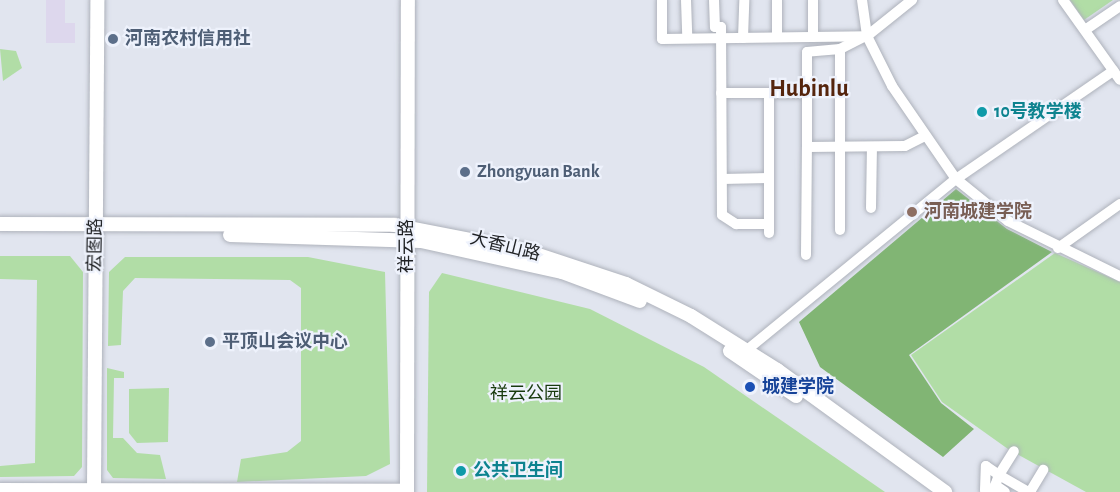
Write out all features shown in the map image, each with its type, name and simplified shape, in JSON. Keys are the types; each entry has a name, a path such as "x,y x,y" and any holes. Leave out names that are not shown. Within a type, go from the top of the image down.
{"main road":[{"name":"宏图路","path":"94,490 97,0"},
{"name":"祥云路","path":"407,491 408,0"},
{"name":"大香山路","path":"0,224 96,229 406,233 602,285 743,353 945,492"},
{"name":"大香山路","path":"0,233 96,229"},
{"name":"大香山路","path":"743,353 929,492"},
{"path":"0,490 407,491"}],"street":[{"path":"662,0 662,39 867,36"},
{"path":"686,0 687,38"},
{"path":"714,0 715,27 721,27 722,215 736,224 769,228 769,93"},
{"path":"743,38 744,0"},
{"path":"777,0 777,37"},
{"path":"813,0 813,37"},
{"path":"862,0 867,36 923,137 956,179 1008,221 1058,248 1120,276"},
{"path":"806,255 807,52 840,49 867,36 912,0"},
{"path":"743,353 956,179 1117,76 1063,0"},
{"path":"1084,30 1120,6"},
{"path":"840,49 840,230"},
{"path":"721,93 807,93"},
{"path":"807,147 905,146 923,137"},
{"path":"871,208 872,147"},
{"path":"722,179 769,178"},
{"path":"1058,248 1120,204"},
{"path":"1014,451 995,486 1028,492 1043,470"}],"shaded area":[{"path":"46,0 65,0 65,23 75,23 75,43 46,43"}],"green space":[{"path":"1070,0 1113,0 1084,20"},
{"path":"0,49 16,51 22,68 3,81"},
{"path":"956,189 1007,229 1052,252 909,355 941,403 974,429 943,457 820,367 799,322"},
{"path":"1055,253 1120,282 1120,492 1086,492 1008,449 942,402 911,355"},
{"path":"0,256 70,256 83,272 82,467 74,476 0,477 0,466 35,463 37,280 0,279"},
{"path":"125,257 308,257 385,272 390,464 366,476 237,482 241,459 287,452 301,441 301,288 290,280 135,278 123,291 121,345 108,346 109,272"},
{"name":"祥云公园","path":"442,273 590,309 704,367 885,492 427,492 429,292"},
{"path":"107,368 124,372 124,378 114,378 113,438 123,438 137,453 160,455 166,479 113,478 107,470"},
{"path":"169,388 168,442 137,443 129,433 129,389"}],"place":[{"name":"河南农村信用社","path":"113,39"},
{"name":"10号教学楼","path":"982,112"},
{"name":"Zhongyuan Bank","path":"465,172"},
{"name":"河南城建学院","path":"912,212"},
{"name":"平顶山会议中心","path":"210,342"},
{"name":"城建学院","path":"750,387"},
{"name":"公共卫生间","path":"461,471"}],"district":[{"name":"Hubinlu","path":"809,90"}]}
